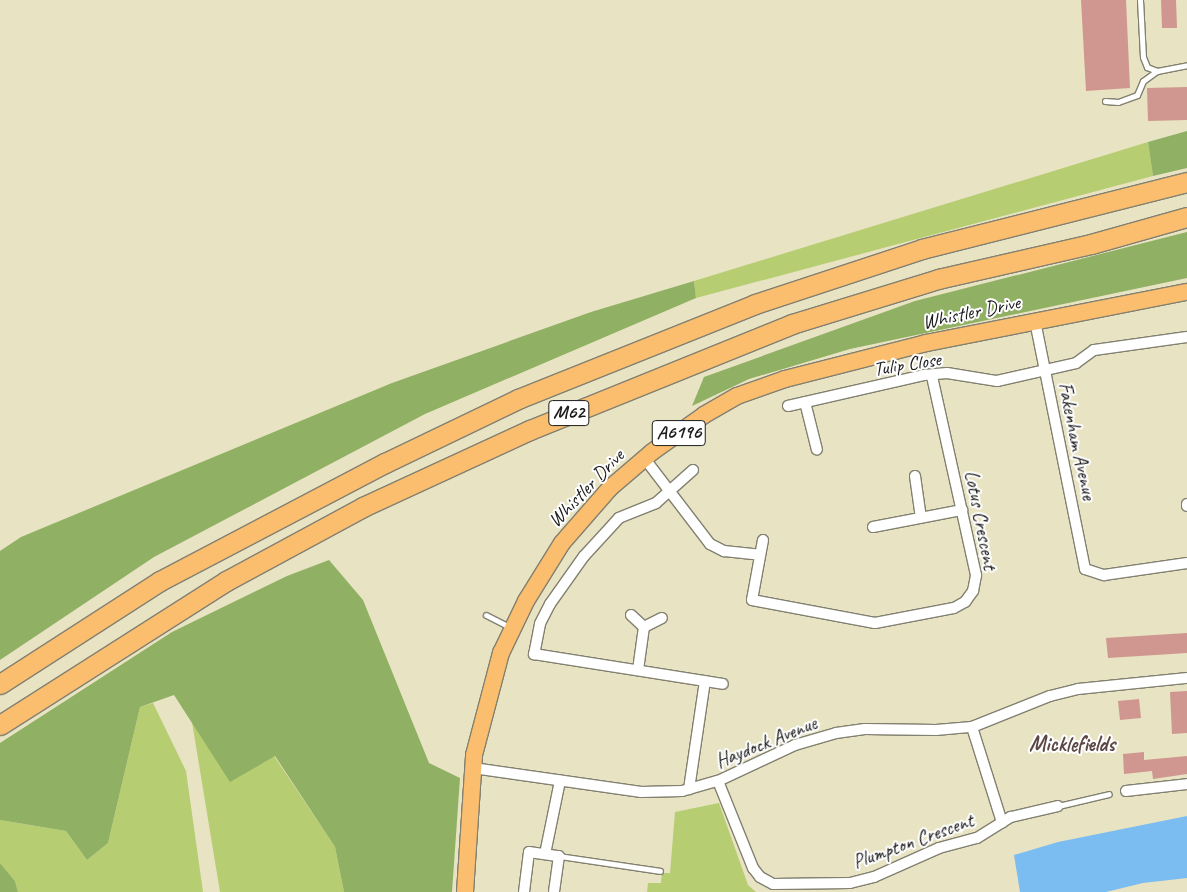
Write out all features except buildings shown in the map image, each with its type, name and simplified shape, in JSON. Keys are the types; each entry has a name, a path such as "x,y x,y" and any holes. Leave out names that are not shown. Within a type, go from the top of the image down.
{"highway":[{"name":"M62","path":"0,684 160,581 385,463 518,399 754,304 922,249 1187,182"},
{"name":"M62","path":"0,725 226,581 363,507 530,430 792,324 938,279 1091,244 1187,217"}],"main road":[{"name":"Whistler Drive","path":"465,892 473,768 488,693 513,628 562,543 610,488 644,459 704,415 737,396 785,379 926,343 1187,292"}],"street":[{"name":"Fakenham Avenue","path":"1035,321 1085,569 1104,575 1187,563"},
{"name":"Tulip Close","path":"788,406 947,373 990,382 1076,363 1094,350 1187,337"},
{"name":"Lotus Crescent","path":"760,555 752,600 875,623 954,608 965,602 973,591 976,575 932,376"},
{"path":"805,402 817,450"},
{"path":"644,459 710,544 724,551 760,555 762,540"},
{"path":"693,470 670,492 648,508 619,518 573,568 540,624 534,654 723,684"},
{"path":"915,476 921,518"},
{"path":"873,527 962,510"},
{"path":"631,615 644,627"},
{"path":"644,627 662,618"},
{"path":"638,670 644,627"},
{"name":"Haydock Avenue","path":"473,768 641,792 689,789 718,781 795,745 836,733 865,729 936,730 972,726 1050,696 1078,689 1187,678"},
{"path":"689,789 705,681"},
{"name":"Plumpton Crescent","path":"972,726 1002,822"},
{"path":"545,854 560,781"},
{"name":"Plumpton Crescent","path":"718,781 753,868 760,877 773,884 850,883 874,877 939,848 978,838 1002,822 1058,806"},
{"path":"1126,791 1187,784"},
{"path":"524,892 529,852 560,856 554,892"}],"lane":[{"path":"1140,0 1143,56 1147,67 1157,71"},
{"path":"1105,101 1118,102 1137,96 1143,81 1157,71 1187,65"},
{"path":"486,614 513,628"},
{"path":"1058,806 1109,794"},
{"path":"560,856 660,870"}],"green space":[{"path":"1187,131 1187,168 1153,176 1148,142"},
{"path":"1148,142 1153,176 696,298 694,281"},
{"path":"1187,232 1187,278 850,349 749,379 692,406 704,377 915,301"},
{"path":"694,281 696,298 425,414 154,557 0,660 0,551 21,537 392,383 591,312"},
{"path":"329,560 363,600 429,763 460,778 452,892 344,892 335,847 275,756 230,782 174,695 140,707 108,843 87,860 66,831 0,820 0,743 172,632 287,576"},
{"path":"153,703 186,771 203,892 18,892 15,881 0,863 0,820 66,831 87,860 108,843 140,707"},
{"path":"192,722 230,781 274,756 335,847 344,892 220,892"},
{"path":"719,803 748,885 756,892 647,892 648,883 661,883 662,873 670,873 675,812"},
{"path":"0,863 15,881 18,892 0,892"}],"water":[{"path":"1187,816 1187,878 1143,883 1106,892 1020,892 1014,855 1058,842"}],"district":[{"name":"Micklefields","path":"1072,745"}]}
